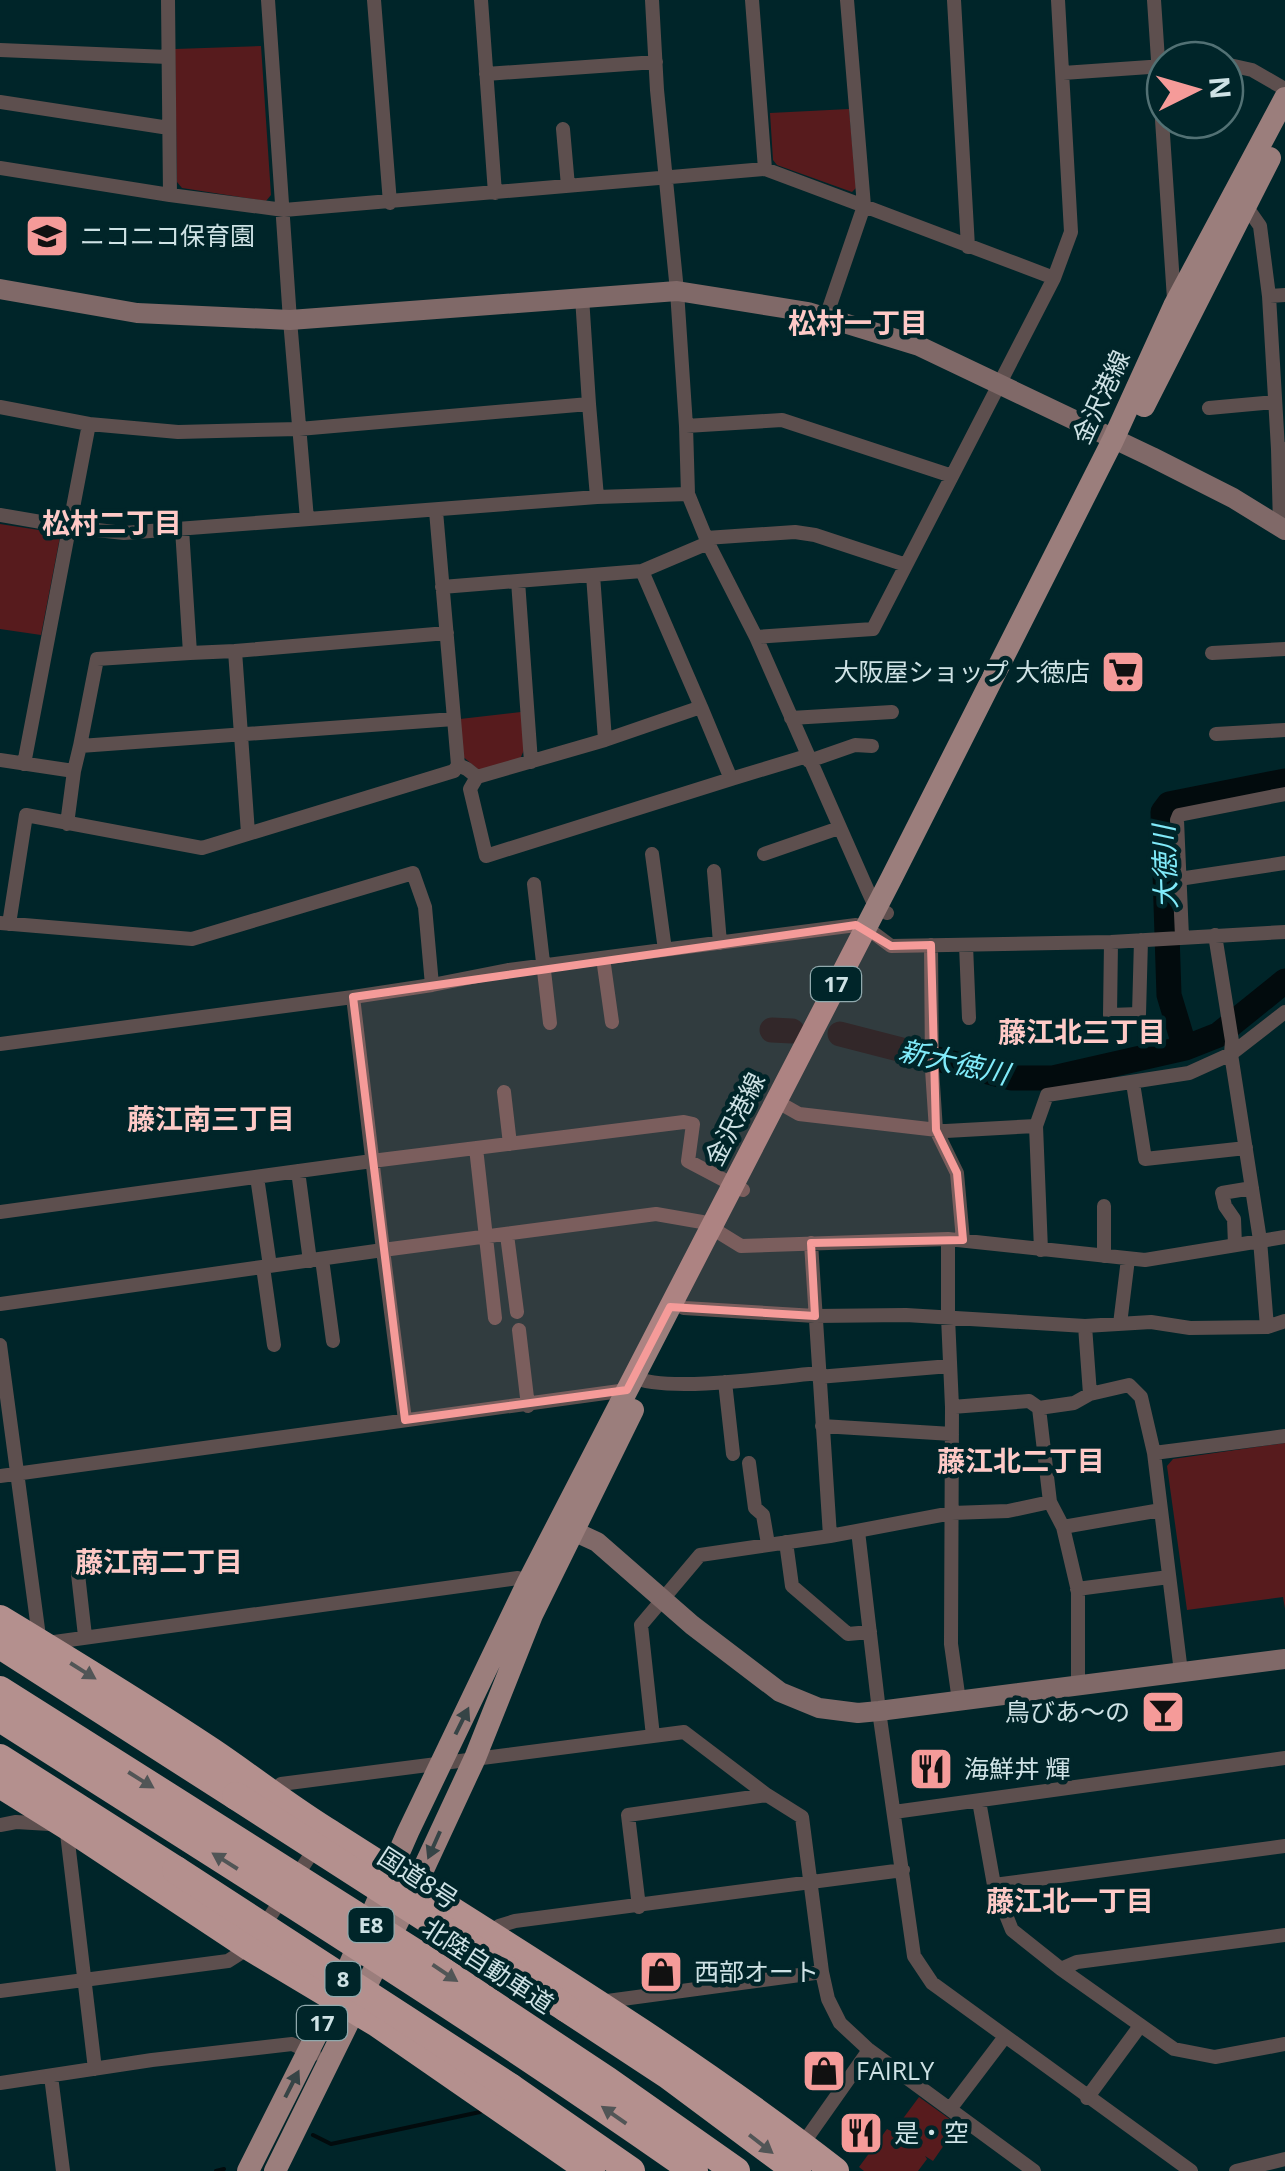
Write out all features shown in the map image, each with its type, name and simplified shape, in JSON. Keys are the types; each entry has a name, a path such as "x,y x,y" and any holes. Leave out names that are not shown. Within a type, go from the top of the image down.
{"highway":[{"path":"0,1619 210,1750 326,1832 598,2002 800,2158 836,2171"},
{"name":"国道8号","path":"0,1645 800,2158"},
{"name":"北陸自動車道","path":"0,1690 414,1952 736,2171"},
{"name":"E8","path":"0,1718 400,1973 694,2171"},
{"name":"8","path":"0,1758 510,2087 631,2171"},
{"path":"0,1784 250,1947 345,2004 591,2171"}],"main road":[{"name":"金沢港線","path":"1120,442 1174,306 1281,126 1285,98"},
{"name":"金沢港線","path":"248,2171 308,2051 345,2004 415,1887 475,1758 567,1528 635,1384 1120,442 1238,202"},
{"name":"金沢港線","path":"275,2171 330,2062 345,2004 390,1872 528,1582 567,1528"}],"street":[{"path":"168,0 170,194"},
{"path":"268,0 306,519"},
{"path":"374,0 390,202"},
{"path":"481,0 495,193"},
{"path":"652,0 678,291 688,494 707,541 756,637 839,828 881,909"},
{"path":"752,0 765,170"},
{"path":"826,317 864,206 847,0 858,0"},
{"path":"954,0 968,247"},
{"path":"756,637 873,630 1054,278 1071,232 1058,0"},
{"path":"1154,0 1159,40"},
{"path":"0,50 168,57"},
{"path":"486,74 656,62"},
{"path":"1063,74 1145,67"},
{"path":"1245,68 1285,88"},
{"path":"0,102 169,128"},
{"path":"563,129 568,186"},
{"path":"1166,140 1174,306"},
{"path":"0,168 284,210 765,170 1054,278"},
{"path":"1238,202 1260,226 1282,449 1282,527"},
{"path":"0,288 137,313 290,320 678,291 826,317 918,346 1233,498 1282,527"},
{"path":"1269,296 1285,295"},
{"path":"582,297 597,497"},
{"path":"1210,408 1275,402"},
{"path":"0,407 89,424 178,432 299,429 589,404"},
{"path":"686,426 782,420 952,476"},
{"path":"24,764 89,424"},
{"path":"0,515 124,533 597,497 688,494"},
{"path":"432,985 425,907 413,873 192,939 4,924 26,815 202,848 454,771 458,765 436,511"},
{"path":"182,529 190,653"},
{"path":"442,587 642,571 707,541 795,532 906,565"},
{"path":"642,571 732,780"},
{"path":"593,575 604,740"},
{"path":"518,581 531,762"},
{"path":"67,824 97,660 447,633"},
{"path":"1212,654 1285,649"},
{"path":"235,651 248,834"},
{"path":"701,707 477,778 470,790 486,856 732,780 855,746 872,746"},
{"path":"790,718 892,712"},
{"path":"80,746 454,719"},
{"path":"1216,734 1285,730"},
{"path":"0,760 74,771"},
{"path":"458,765 477,778"},
{"path":"1172,938 1179,879 1179,815 1285,794"},
{"path":"764,854 839,828"},
{"path":"652,854 664,950"},
{"path":"1179,879 1285,864"},
{"path":"714,871 720,942"},
{"path":"534,884 550,1024"},
{"path":"0,1044 856,925 891,946 1111,942 1285,932"},
{"path":"1215,936 1260,1240 1267,1327"},
{"path":"1111,942 1110,1015 1138,1014 1142,940"},
{"path":"966,945 969,1018"},
{"path":"932,946 936,1130 957,1173 948,1318 952,1644 959,1701"},
{"path":"603,958 612,1022"},
{"path":"353,997 406,1420"},
{"path":"1041,1250 1036,1126 1047,1095 1189,1073 1285,1012"},
{"path":"1133,1083 1145,1159 1246,1148"},
{"path":"504,1092 510,1144"},
{"path":"781,1104 799,1114 936,1130 1036,1126"},
{"path":"0,1212 684,1122 693,1124 688,1162 738,1187"},
{"path":"476,1148 495,1318"},
{"path":"298,1172 333,1341"},
{"path":"258,1177 274,1345"},
{"path":"1234,1245 1234,1218 1222,1193 1252,1188"},
{"path":"1104,1206 1104,1256"},
{"path":"0,1304 656,1214 702,1222 741,1246 955,1239 1145,1260 1285,1237"},
{"path":"507,1234 517,1312"},
{"path":"811,1244 830,1536"},
{"path":"1120,1324 1128,1258"},
{"path":"678,1305 815,1316 906,1315 1086,1326 1151,1322 1190,1328 1267,1327 1285,1320"},
{"path":"1086,1326 1090,1394"},
{"path":"519,1330 528,1406"},
{"path":"0,1345 40,1644 518,1578 528,1582"},
{"path":"0,1476 528,1406 635,1384 725,1382 950,1366"},
{"path":"725,1382 733,1454"},
{"path":"952,1407 1030,1401 1039,1408 1054,1408 1129,1385 1140,1397 1154,1453 1181,1672"},
{"path":"1039,1408 1050,1502 1063,1527 1078,1589 1078,1686"},
{"path":"822,1426 952,1434"},
{"path":"1154,1453 1285,1436"},
{"path":"749,1463 755,1508 762,1515 768,1544"},
{"path":"654,1736 641,1625 700,1554 830,1536 952,1513 1008,1510 1050,1502"},
{"path":"1063,1527 1162,1510"},
{"path":"567,1528 597,1542 780,1692 820,1708 858,1713 879,1711 1285,1659"},
{"path":"858,1531 914,1956 932,1983 1191,2171"},
{"path":"786,1542 792,1586 848,1634 870,1632"},
{"path":"78,1574 84,1636"},
{"path":"1078,1589 1170,1577"},
{"path":"272,1793 281,1784 684,1732 767,1795 802,1816 822,1972 828,1999 840,2023 870,2050 1034,2171"},
{"path":"894,1812 1285,1758"},
{"path":"639,1906 628,1815 767,1795"},
{"path":"979,1801 994,1885 1012,1930 1174,2049 1215,2057 1285,2044"},
{"path":"0,1824 66,1825 96,2069"},
{"path":"0,1991 228,1961 250,1947 326,1832"},
{"path":"994,1885 1285,1846"},
{"path":"491,1937 500,1926 516,1921 903,1870"},
{"path":"1062,1968 1076,1962 1285,1934"},
{"path":"598,2002 822,1972"},
{"path":"1087,2098 1140,2026"},
{"path":"950,2108 1004,2038"},
{"path":"0,2083 292,2044 330,2062"},
{"path":"800,2158 870,2050"},
{"path":"51,2076 64,2171"},
{"path":"1236,2171 1285,2160"}],"highlighted area":[{"path":"856,925 891,946 931,945 936,1130 957,1173 963,1240 811,1243 815,1316 670,1307 627,1390 405,1420 353,997"}],"shaded area":[{"path":"261,46 271,195 266,201 182,188 177,182 175,49"},
{"path":"849,109 856,188 852,192 777,165 773,160 770,113"},
{"path":"0,524 52,532 60,537 41,635 0,629"},
{"path":"521,712 524,750 520,759 480,771 461,755 460,719"},
{"path":"1285,1443 1285,1609 1283,1597 1187,1610 1167,1466 1173,1459"},
{"path":"919,2097 958,2125 933,2161 925,2156 927,2159 918,2171 864,2171 859,2167 887,2129 893,2132"}],"waterway":[{"name":"大徳川","path":"1185,1048 1169,995 1163,812 1169,804 1285,781"},
{"name":"新大徳川","path":"840,1034 1011,1078 1053,1078 1185,1048 1218,1035 1285,981"},
{"name":"新大徳川","path":"772,1030 792,1031"},
{"path":"313,2135 331,2144 480,2112"},
{"path":"216,2171 224,2169"}],"place":[{"name":"ニコニコ保育園","path":"47,236"},
{"name":"大阪屋ショップ 大徳店","path":"1123,672"},
{"name":"鳥びあ〜の","path":"1163,1712"},
{"name":"海鮮丼 輝","path":"931,1769"},
{"name":"西部オート","path":"661,1972"},
{"name":"FAIRLY","path":"824,2071"},
{"name":"是・空","path":"861,2133"}],"district":[{"name":"松村一丁目","path":"858,323"},
{"name":"松村二丁目","path":"112,523"},
{"name":"藤江北三丁目","path":"1082,1032"},
{"name":"藤江南三丁目","path":"211,1119"},
{"name":"藤江北二丁目","path":"1021,1461"},
{"name":"藤江南二丁目","path":"159,1562"},
{"name":"藤江北一丁目","path":"1070,1901"}]}
